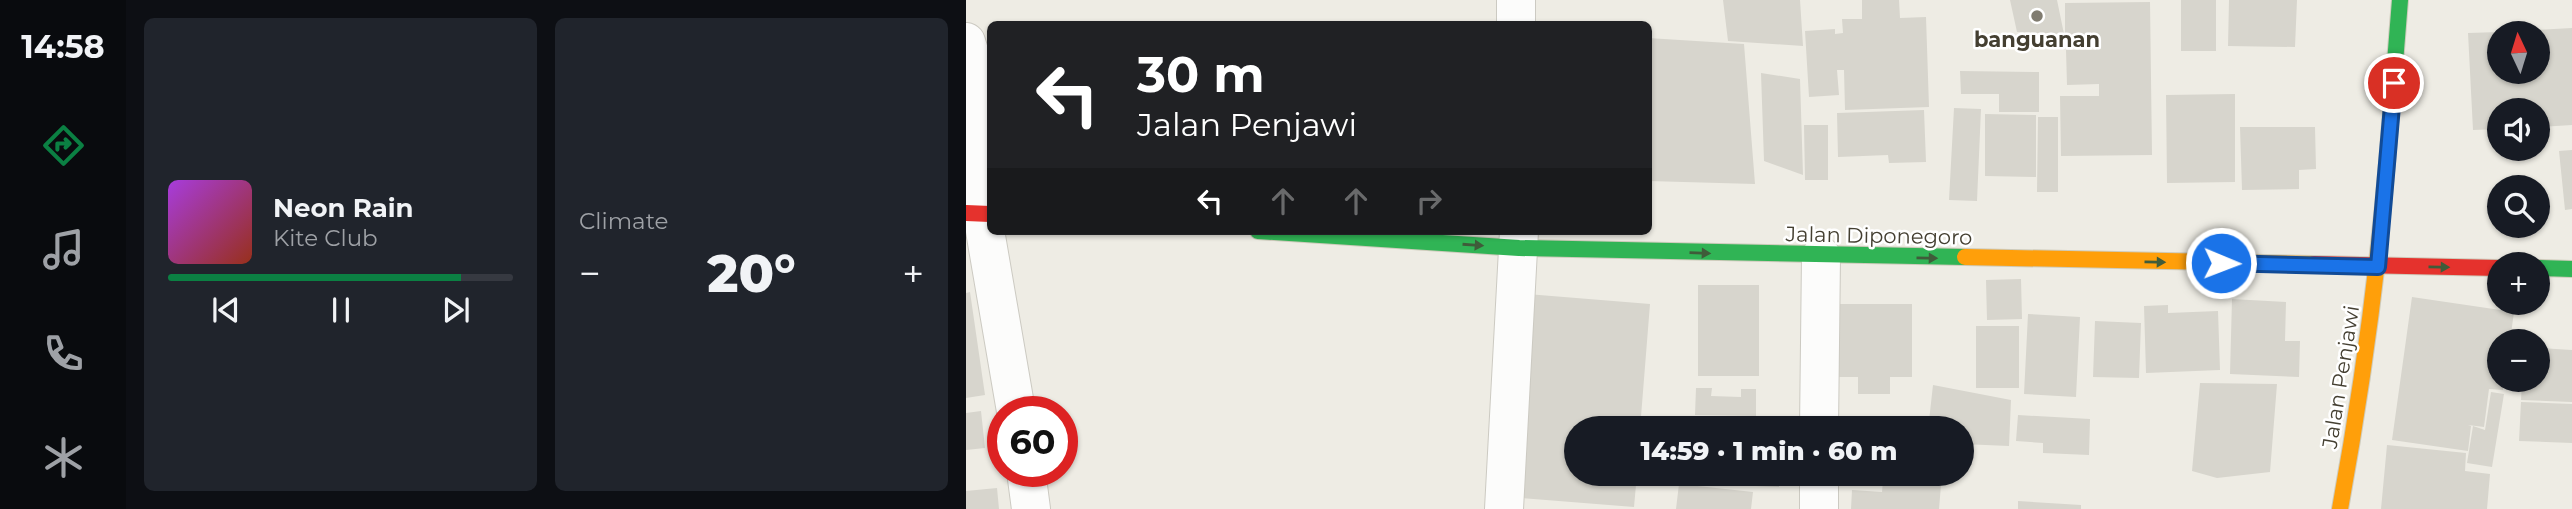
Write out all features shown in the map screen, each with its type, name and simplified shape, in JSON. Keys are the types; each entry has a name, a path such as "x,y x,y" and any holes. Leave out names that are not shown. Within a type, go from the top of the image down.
{"main road":[{"name":"Jalan Penjawi","path":"2340,509 2361,396 2378,267 2400,0"},
{"name":"Jalan Diponegoro","path":"1388,235 1519,239 1821,256 2487,268"},
{"path":"2550,268 2572,269"}],"street":[{"path":"1516,0 1516,21"},
{"path":"966,42 978,80 980,213 1013,396"},
{"path":"1504,509 1519,239"},
{"path":"1819,416 1821,256"},
{"path":"1819,486 1819,509"},
{"path":"1028,487 1031,509"}],"building":[{"path":"1723,0 1800,0 1803,46 1728,41"},
{"path":"1862,0 1899,0 1900,18 1926,17 1929,107 1845,110 1844,70 1837,70 1839,95 1809,97 1805,31 1835,29 1835,34 1843,33 1842,19 1862,19"},
{"name":"banguanan","path":"2010,0 2057,0 2064,34 2017,32"},
{"path":"2181,0 2216,0 2216,51 2181,51"},
{"path":"2229,0 2297,0 2295,47 2228,46"},
{"path":"2150,2 2152,155 2061,156 2060,96 2099,96 2099,84 2067,85 2066,50 2096,50 2096,40 2065,41 2065,3"},
{"path":"2572,28 2572,125 2550,126 2550,98 2487,98 2487,129 2473,130 2468,33 2487,32 2487,84 2550,84 2550,29"},
{"path":"1652,38 1744,44 1755,184 1652,181"},
{"path":"1960,71 2039,72 2039,112 1999,112 1999,94 1961,94"},
{"path":"1761,73 1800,79 1803,175 1764,161"},
{"path":"2235,94 2235,182 2167,183 2166,95"},
{"path":"1954,108 1981,109 1977,201 1949,200"},
{"path":"1924,110 1926,162 1889,163 1888,155 1838,157 1837,113"},
{"path":"1985,114 2036,115 2036,177 1985,176"},
{"path":"2038,117 2058,117 2058,192 2037,192"},
{"path":"1804,125 1828,125 1828,180 1805,180"},
{"path":"2240,127 2315,127 2316,169 2299,170 2299,189 2242,190"},
{"path":"2572,150 2572,209 2565,210 2559,151"},
{"path":"2021,279 2022,319 1987,320 1986,280"},
{"path":"1698,285 1759,285 1759,376 1698,376"},
{"path":"970,292 985,395 966,398 966,293"},
{"path":"1527,294 1650,304 1641,416 1564,416 1564,486 1636,486 1634,507 1510,497"},
{"path":"2412,297 2487,308 2487,315 2514,315 2512,329 2487,329 2489,392 2484,427 2468,425 2471,426 2468,451 2392,440"},
{"path":"2232,299 2286,302 2285,341 2300,341 2299,377 2230,374"},
{"path":"1838,304 1912,304 1912,377 1890,377 1890,394 1858,394 1858,377 1837,377"},
{"path":"2168,305 2168,313 2218,311 2220,370 2146,373 2144,306"},
{"path":"2028,314 2080,317 2076,397 2024,394"},
{"path":"2095,321 2141,323 2139,378 2093,377"},
{"path":"1976,326 2019,326 2019,388 1976,388"},
{"path":"2550,349 2572,350 2572,402 2521,400 2521,392 2550,392"},
{"path":"2200,383 2277,384 2270,472 2217,478 2192,471"},
{"path":"1933,385 2011,400 2009,446 1974,445 1974,416 1930,416"},
{"path":"1696,388 1712,388 1711,396 1741,397 1741,389 1756,389 1756,416 1695,415"},
{"path":"2491,392 2504,394 2492,467 2467,463 2473,426 2485,430"},
{"path":"2521,402 2572,404 2572,443 2519,441"},
{"path":"981,411 985,448 966,450 966,413"},
{"path":"2018,415 2090,419 2089,455 2043,453 2043,443 2016,441"},
{"path":"2387,445 2466,453 2465,471 2490,474 2487,509 2381,509"},
{"path":"1679,486 1753,492 1751,509 1676,509"},
{"path":"1883,486 1941,486 1939,509 1851,509 1852,490 1882,492"},
{"path":"997,488 999,509 966,509 966,491"},
{"path":"2018,501 2081,505 2081,509 2018,509"}],"traffic: fast":[{"path":"2387,163 2400,0"},
{"path":"1319,235 1519,248 1965,257"},
{"path":"2550,268 2572,269"}],"traffic: slow":[{"path":"2340,509 2368,337 2387,163"},
{"path":"1965,257 2314,264"}],"traffic: jam":[{"path":"966,213 987,214"},
{"path":"2314,264 2487,268"}],"place":[{"name":"banguanan","path":"2037,16"}],"route":[{"path":"2221,263 2378,267 2394,83"}]}
